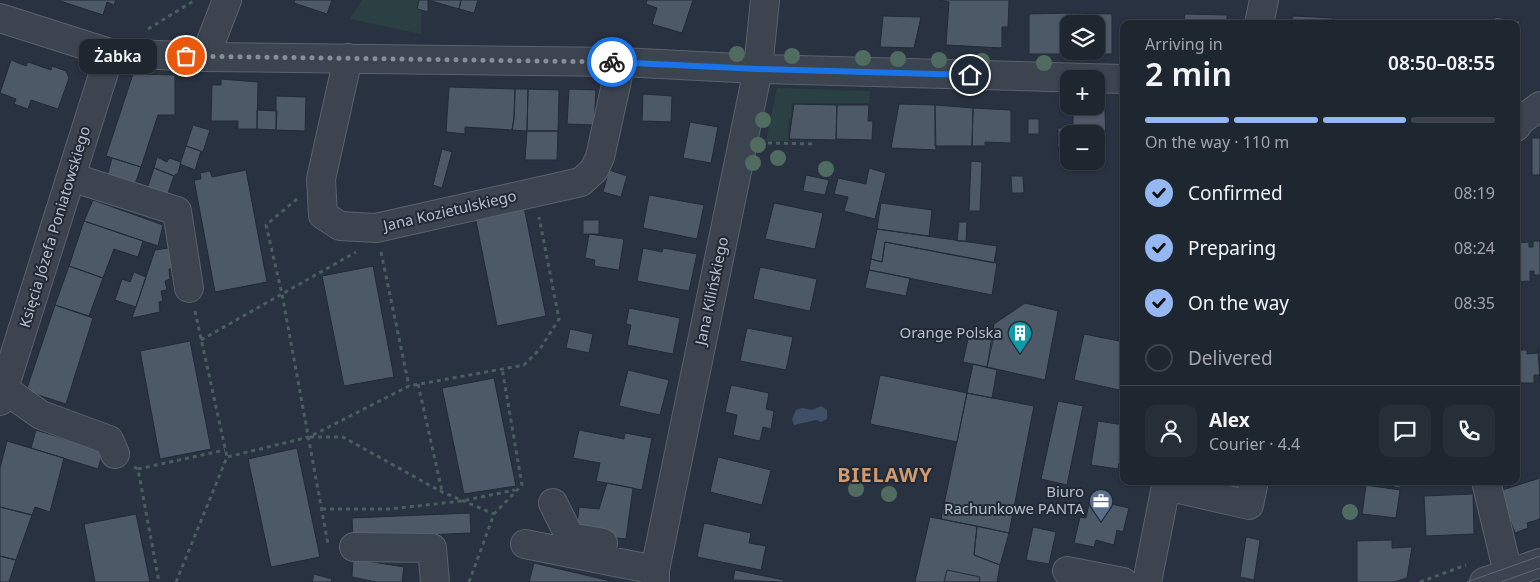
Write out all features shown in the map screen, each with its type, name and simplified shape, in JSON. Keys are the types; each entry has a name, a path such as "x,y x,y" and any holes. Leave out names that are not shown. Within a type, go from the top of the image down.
{"street":[{"path":"206,57 227,0"},
{"name":"Jana Kilińskiego","path":"656,569 758,69 766,0"},
{"path":"1260,20 1264,0"},
{"path":"0,18 110,52 206,57 621,62 758,69 1120,79"},
{"name":"Księcia Józefa Poniatowskiego","path":"2,395 110,52"},
{"name":"Jana Kozietulskiego","path":"348,58 321,179 323,215 340,226 377,234 534,192 582,182 594,170 602,148 621,62"},
{"path":"1520,121 1531,104"},
{"path":"71,177 177,212 189,288"},
{"path":"2,395 41,415 108,440 115,454"},
{"path":"1147,582 1167,485"},
{"path":"1171,485 1249,505 1253,485"},
{"path":"1486,485 1496,578 1540,563"},
{"path":"553,504 570,537 656,569"},
{"path":"525,544 656,569"},
{"path":"341,547 432,548 436,582"},
{"path":"1067,571 1123,582"}],"path":[{"path":"142,33 195,0"},
{"path":"760,143 815,144"},
{"path":"321,179 266,225 282,294 322,509 341,547"},
{"path":"227,457 309,436 409,386 524,365 540,349 559,319 534,192"},
{"path":"201,340 282,294 377,234 409,386"},
{"path":"176,582 227,457 189,288"},
{"path":"469,582 494,514 515,490 522,485 502,368"},
{"path":"418,384 442,492"},
{"path":"309,436 343,436 442,492 494,514"},
{"path":"115,454 138,469 225,450"},
{"path":"138,469 159,582"},
{"path":"322,509 390,509 462,501 515,490"}],"green space":[{"path":"362,0 422,0 421,34 350,19"},
{"path":"777,88 870,91 869,103 792,103 788,141 766,141"}],"water":[{"path":"821,406 827,410 827,419 821,422 816,420 794,425 792,419 796,410 802,408 812,410"}],"building":[{"path":"57,0 116,0 114,5 107,2 103,15"},
{"path":"295,0 332,0 327,14 294,3"},
{"path":"419,0 428,0 428,12 417,9"},
{"path":"428,0 461,0 459,9"},
{"path":"461,0 478,0 474,13 459,9"},
{"path":"647,0 693,0 682,33 652,24 657,8 646,4"},
{"path":"939,0 1009,0 1008,27 1002,27 1002,48 946,45 949,2"},
{"path":"1071,13 1071,15 1060,15 1060,54 1029,54 1029,14"},
{"path":"1071,13 1112,14 1112,54 1105,54 1105,15 1071,15"},
{"path":"1185,14 1227,15 1227,20 1184,20"},
{"path":"883,16 921,17 914,48 880,47"},
{"path":"1293,16 1333,18 1333,20 1292,20"},
{"path":"1495,17 1514,20 1495,20"},
{"path":"11,60 26,66 28,62 51,70 52,66 66,71 69,78 58,109 31,100 28,109 14,104 16,99 0,93"},
{"path":"133,74 175,75 175,115 158,115 141,167 106,156"},
{"path":"221,79 258,82 257,129 238,129 238,121 211,121 212,85 221,85"},
{"path":"449,87 515,89 512,130 465,127 465,134 446,132"},
{"path":"515,89 528,89 527,131 512,130"},
{"path":"528,89 559,90 558,131 527,131"},
{"path":"569,89 596,90 594,125 567,124"},
{"path":"643,94 672,96 671,122 642,121"},
{"path":"276,96 306,97 305,131 276,130"},
{"path":"794,104 837,105 836,140 789,139"},
{"path":"899,104 935,105 936,150 891,148"},
{"path":"837,105 869,105 868,121 873,121 872,140 836,139"},
{"path":"935,105 973,108 972,146 935,146"},
{"path":"973,108 1011,110 1011,143 985,142 985,146 972,146"},
{"path":"257,110 277,111 276,130 257,129"},
{"path":"1105,110 1106,146 1105,125 1073,125 1073,115 1105,115"},
{"path":"1028,119 1039,119 1039,134 1028,134"},
{"path":"690,122 718,127 711,163 683,158"},
{"path":"193,125 210,130 203,152 186,146"},
{"path":"1058,128 1060,128 1060,148 1058,148"},
{"path":"527,131 558,131 557,160 525,160"},
{"path":"1532,138 1540,138 1540,175 1532,175"},
{"path":"186,146 201,151 195,170 180,164"},
{"path":"442,149 452,152 442,188 433,185"},
{"path":"157,157 167,162 169,158 181,162 178,173 174,176 154,168"},
{"path":"112,158 141,167 135,184 107,176"},
{"path":"971,161 982,162 980,211 969,211"},
{"path":"154,168 174,176 167,196 147,189"},
{"path":"869,168 886,173 875,219 844,211 848,197 834,194 838,178 866,184"},
{"path":"246,170 267,282 215,292 194,180 201,179 200,173 210,171 212,177"},
{"path":"609,170 627,176 621,197 603,192"},
{"path":"806,175 829,180 825,195 803,191"},
{"path":"1011,176 1023,176 1024,193 1012,193"},
{"path":"649,195 704,205 697,239 643,228"},
{"path":"93,200 163,225 158,246 84,221"},
{"path":"774,203 823,213 815,249 765,239"},
{"path":"881,203 932,210 929,236 877,229"},
{"path":"524,207 546,316 497,326 475,216"},
{"path":"583,220 599,220 599,234 583,234"},
{"path":"84,221 143,241 138,257 114,249 103,278 69,266"},
{"path":"959,222 967,222 966,241 957,241"},
{"path":"877,229 997,246 994,263 885,242 882,262 871,259"},
{"path":"589,234 624,239 619,270 594,266 595,260 585,258"},
{"path":"1533,241 1540,241 1540,275 1534,275 1534,271 1530,271 1530,281 1520,282 1520,243 1529,242 1529,247 1533,247"},
{"name":"Orange Polska","path":"885,242 997,263 992,295 869,270 871,259 882,262"},
{"path":"175,247 174,268 169,269 170,279 165,281 167,290 161,291 163,301 159,302 160,312 132,318 155,250"},
{"path":"643,248 662,252 663,248 697,254 689,291 637,281"},
{"path":"69,266 103,278 89,316 55,305"},
{"path":"373,266 394,377 344,386 322,276"},
{"path":"760,267 817,279 810,311 753,299"},
{"path":"869,270 910,278 906,296 865,288"},
{"path":"134,272 146,277 136,307 115,300 122,279 130,282"},
{"name":"Orange Polska","path":"1025,303 1058,311 1045,380 987,367 994,324"},
{"path":"55,305 93,318 66,404 26,391"},
{"path":"629,308 680,318 673,354 627,345 631,325 626,324"},
{"path":"747,328 793,337 786,370 740,361"},
{"path":"570,329 593,334 589,353 566,348"},
{"path":"969,334 993,340 987,367 963,362"},
{"path":"1084,334 1120,341 1120,390 1074,380"},
{"path":"190,341 211,449 160,459 140,351"},
{"path":"1538,349 1540,383 1539,375 1534,375 1534,383 1520,383 1520,350 1527,350 1527,354 1538,353"},
{"path":"973,364 997,370 992,398 967,393"},
{"path":"628,370 669,380 660,415 619,406"},
{"path":"880,375 967,393 957,442 870,424"},
{"path":"494,378 516,486 464,494 442,388"},
{"path":"731,385 769,393 766,409 774,411 771,429 763,427 760,441 733,435 737,415 725,412"},
{"path":"967,393 1034,406 1009,533 941,519"},
{"path":"1058,401 1083,406 1067,485 1041,479"},
{"path":"1098,421 1120,424 1120,463 1118,469 1091,465"},
{"path":"36,430 103,451 98,469 31,448"},
{"path":"579,430 624,439 625,433 652,438 642,490 596,481 600,463 573,458"},
{"path":"7,441 64,458 50,512 35,507 32,515 0,507 0,468"},
{"path":"297,448 320,557 271,567 248,459"},
{"path":"718,457 771,470 762,505 710,492"},
{"path":"1540,478 1540,519 1527,523 1528,528 1515,533 1499,491"},
{"path":"607,483 633,488 626,539 576,533 579,507 599,509"},
{"path":"1218,485 1242,485 1241,490"},
{"path":"1366,485 1400,490 1396,518 1362,514"},
{"path":"1385,485 1400,485 1400,488"},
{"path":"1473,494 1474,534 1426,536 1424,496"},
{"path":"1090,499 1129,508 1123,532 1117,530 1114,545 1096,540 1094,547 1074,543 1080,517 1086,518"},
{"path":"0,507 32,515 16,560 0,556"},
{"path":"470,513 471,533 353,538 352,518"},
{"path":"136,514 150,582 95,582 84,524"},
{"path":"930,517 977,526 974,555 1000,565 997,582 915,582"},
{"path":"704,523 751,533 749,543 766,546 761,570 697,557"},
{"path":"977,526 1009,533 1000,565 974,555"},
{"path":"1033,527 1056,532 1049,564 1026,560"},
{"path":"1246,537 1260,540 1254,580 1240,577"},
{"path":"1392,540 1392,548 1412,547 1407,578 1394,582 1357,582 1357,541"},
{"path":"0,556 16,560 9,582 0,582"},
{"path":"353,559 404,567 402,582 376,582 352,577"},
{"path":"534,563 615,582 529,582"},
{"path":"735,570 784,580 783,582 733,580"},
{"path":"947,570 980,577 979,582 944,582"},
{"path":"314,574 332,579 331,582 312,582"}],"tram line":[{"path":"1467,582 1540,556"},
{"path":"1501,582 1540,568"}],"way so far":[{"path":"186,56 612,62"}],"place":[{"name":"Żabka","path":"186,56"},
{"name":"Orange Polska","path":"1020,354"},
{"name":"Biuro Rachunkowe PANTA","path":"1101,522"}],"district":[{"name":"BIELAWY","path":"885,475"}],"route":[{"path":"612,62 758,69 970,75"}]}
